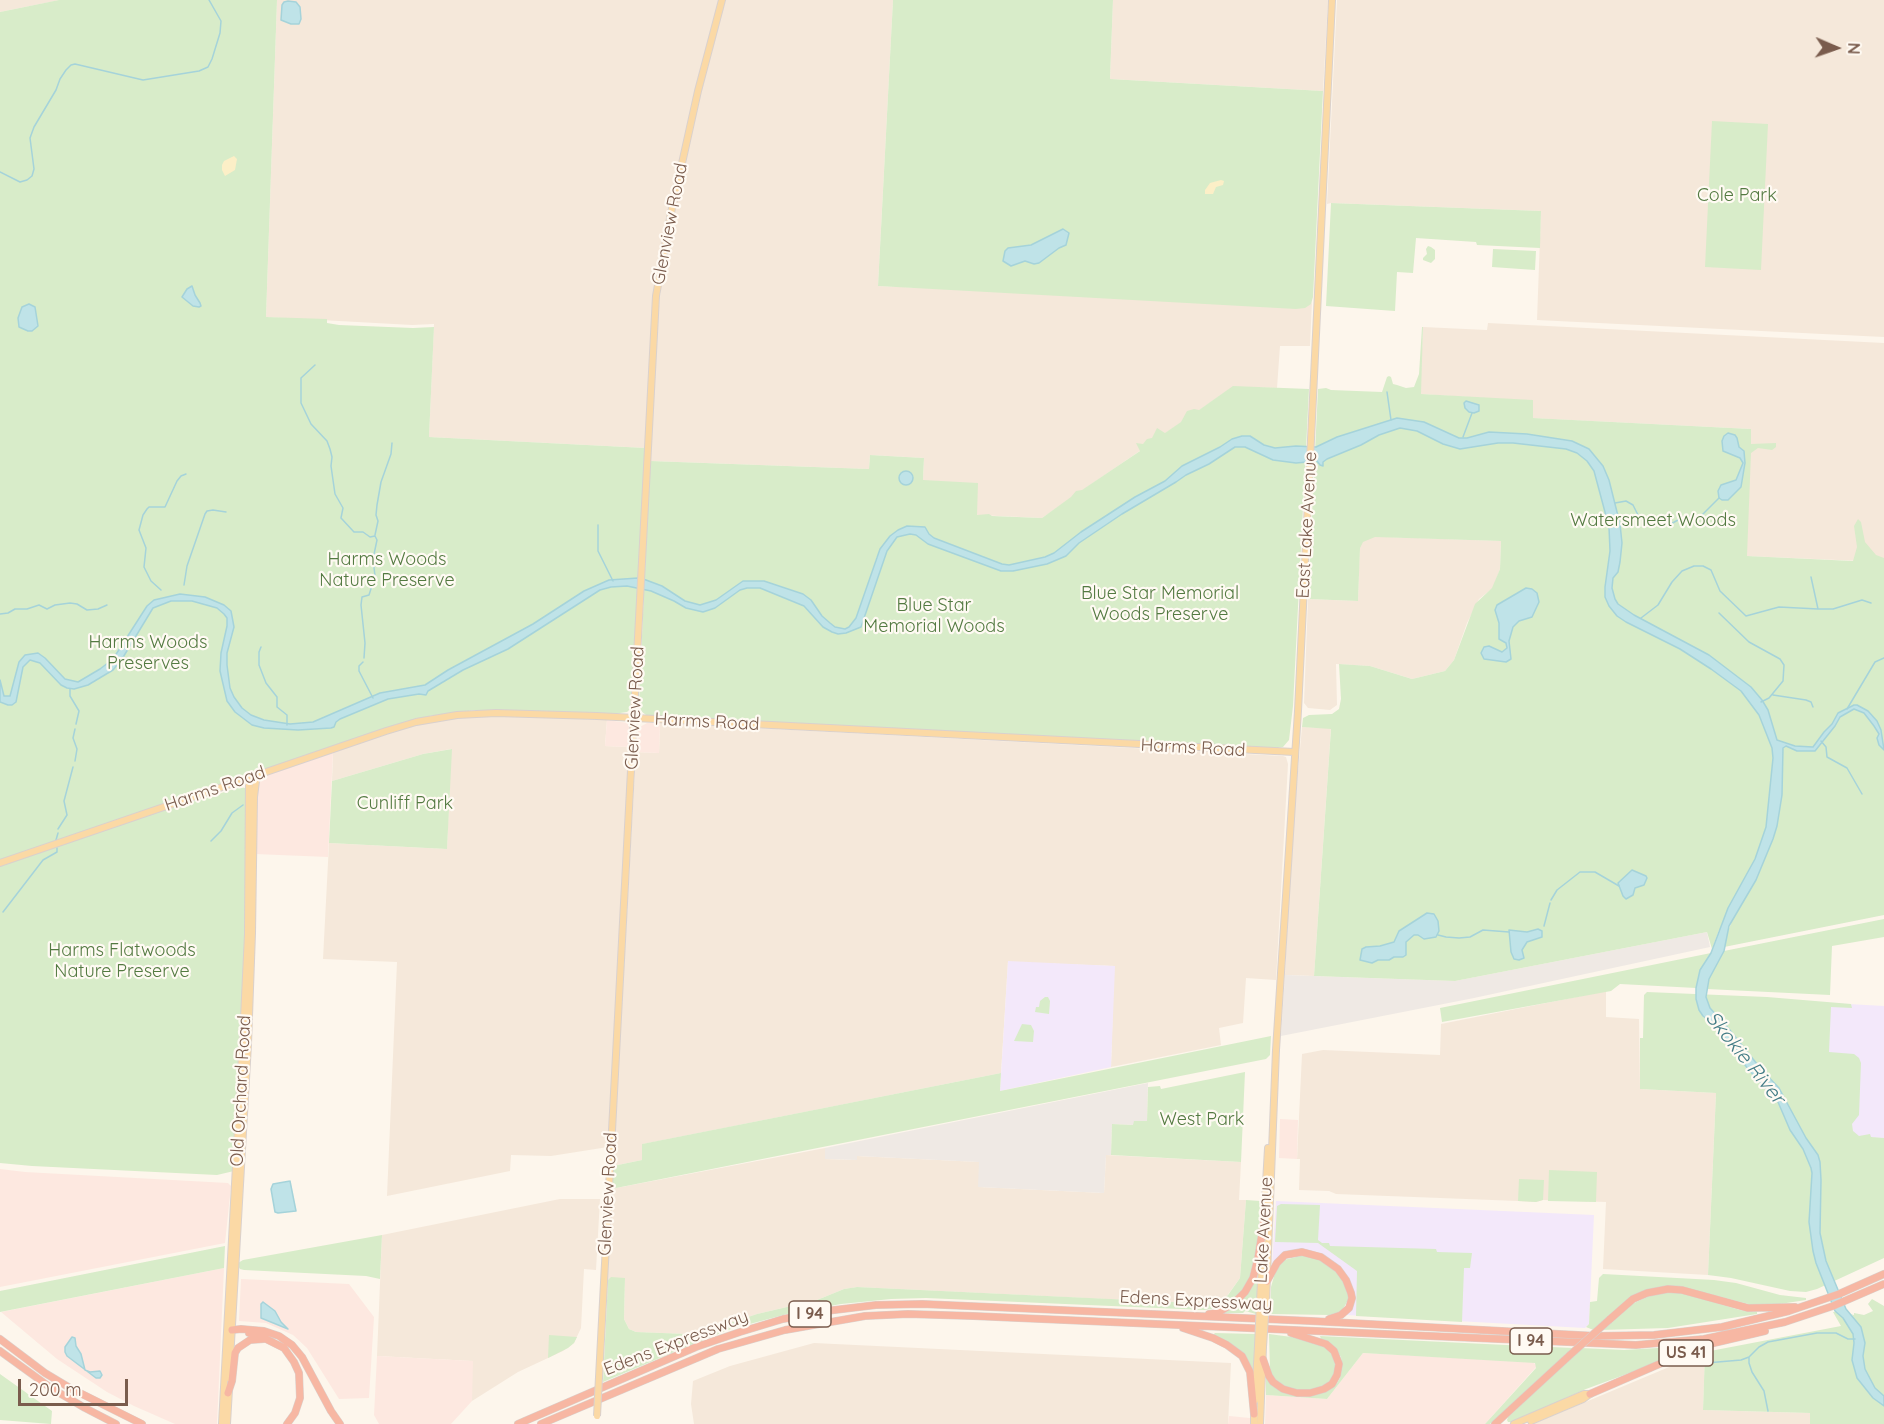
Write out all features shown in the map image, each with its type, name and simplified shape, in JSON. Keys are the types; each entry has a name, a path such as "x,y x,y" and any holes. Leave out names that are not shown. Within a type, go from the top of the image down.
{"highway":[{"path":"1195,1317 1217,1313 1234,1303 1245,1292 1253,1278 1264,1215"},
{"path":"1267,1281 1281,1258 1296,1252 1314,1254 1334,1265 1349,1287 1351,1303 1341,1315 1321,1321"},
{"name":"Edens Expressway","path":"518,1424 696,1347 783,1319 876,1305 922,1304 1321,1321 1597,1336 1654,1335 1722,1327 1800,1308 1884,1274"},
{"name":"Edens Expressway","path":"541,1424 718,1349 823,1322 865,1316 908,1314 1636,1345 1704,1339 1785,1322 1833,1306 1884,1284"},
{"path":"1495,1424 1609,1320 1634,1299 1647,1293 1668,1289 1682,1290 1748,1308 1800,1308"},
{"name":"US 41","path":"1590,1394 1701,1346 1777,1328 1785,1322"},
{"path":"1169,1325 1213,1338 1242,1356 1250,1372 1254,1414"},
{"path":"1263,1359 1265,1369 1273,1382 1283,1389 1297,1393 1310,1393 1324,1389 1332,1384 1337,1375 1338,1359 1330,1347 1311,1339 1274,1329"},
{"path":"232,1330 256,1334 288,1352 299,1372 301,1382 300,1398 295,1413 287,1424"},
{"path":"232,1330 264,1331 279,1336 292,1345 302,1357 340,1424"},
{"path":"0,1339 45,1373 70,1388 142,1424"},
{"path":"228,1393 232,1381 235,1353 238,1348 250,1340 267,1339"},
{"path":"0,1351 51,1388 117,1424"},
{"path":"1506,1424 1504,1419 1507,1413"},
{"path":"98,1415 109,1424"}],"main road":[{"name":"Glenview Road","path":"596,1424 655,308 658,277 698,91 722,0"},
{"name":"East Lake Avenue","path":"1276,1050 1298,711 1332,0"},
{"name":"Harms Road","path":"0,863 249,778 257,778 386,731 416,722 450,716 495,713 634,718 1294,752"},
{"name":"Old Orchard Road","path":"249,778 254,797"},
{"name":"Old Orchard Road","path":"222,1424 246,976 249,778"},
{"name":"Old Orchard Road","path":"227,1424 242,1179 252,933 254,797 257,778"},
{"name":"Lake Avenue","path":"1263,1301 1267,1281 1276,1050"},
{"name":"Lake Avenue","path":"1254,1424 1261,1347 1264,1215 1275,1073"},
{"name":"Lake Avenue","path":"1260,1424 1263,1359 1261,1347"},
{"name":"US 41","path":"1514,1424 1584,1394 1590,1394"},
{"name":"US 41","path":"1524,1424 1590,1394"}],"shaded area":[{"path":"0,0 60,0 0,12"},
{"path":"277,0 721,0 695,94 658,262 654,295 646,448 429,437 434,324 412,325 266,317"},
{"path":"726,0 893,0 878,286 1311,304 1312,301 1310,346 1280,346 1277,388 1233,387 1042,518 977,515 923,480 924,458 870,455 869,469 650,461 656,333 671,222 712,44"},
{"path":"1113,0 1328,0 1323,91 1110,79"},
{"path":"1337,0 1884,0 1884,337 1537,320 1541,211 1327,204"},
{"path":"1488,323 1884,343 1884,562 1746,556 1751,429 1532,418 1533,401 1420,394 1423,327 1487,330"},
{"path":"1360,536 1501,541 1500,569 1493,588 1479,599 1467,623 1454,660 1445,671 1412,679 1370,666 1336,664 1337,705 1330,710 1308,708 1304,703 1308,599 1358,601"},
{"path":"499,715 607,720 605,746 630,747 608,1147 551,1156 511,1155 510,1171 387,1196 397,962 323,959 329,843 447,849 451,749 423,754 332,781 333,752 415,725 459,717"},
{"path":"607,720 628,723 630,747 605,746"},
{"path":"647,723 660,723 659,753 636,752 638,728"},
{"path":"660,723 1286,757 1288,764 1276,980 1246,978 1243,1023 1219,1028 1221,1045 1111,1067 1114,966 1008,962 1001,1073 643,1144 642,1160 613,1166 636,752 659,753"},
{"path":"1302,727 1331,728 1314,976 1285,975 1291,848"},
{"path":"333,752 328,857 255,854 257,780"},
{"path":"1707,932 1710,947 1474,998 1281,1036 1285,975 1455,981"},
{"path":"1008,961 1115,966 1111,1067 1000,1091"},
{"path":"1606,991 1606,1017 1639,1019 1640,1089 1716,1093 1708,1275 1603,1269 1606,1202 1543,1200 1536,1202 1336,1194 1329,1191 1299,1190 1300,1159 1297,1159 1302,1054 1323,1050 1440,1055 1441,1024"},
{"path":"1830,1003 1884,1006 1884,1138 1851,1137 1828,1054"},
{"path":"1148,1083 1147,1121 1134,1125 1112,1124 1111,1155 1106,1155 1104,1193 978,1187 979,1162 857,1156 857,1160 825,1159 825,1148"},
{"path":"1280,1119 1298,1120 1297,1159 1279,1158"},
{"path":"825,1148 825,1159 856,1160 857,1156 980,1162 979,1187 1104,1193 1106,1155 1241,1162 1239,1200 1246,1200 1240,1278 1224,1300 1217,1304 857,1287 844,1289 817,1300 757,1314 700,1333 636,1332 629,1329 624,1319 625,1278 608,1280 611,1189"},
{"path":"0,1169 228,1183 231,1186 225,1243 0,1287"},
{"path":"560,1199 600,1199 596,1270 584,1269 581,1328 574,1343 563,1351 518,1372 472,1401 472,1361 377,1356 382,1235"},
{"path":"1276,1201 1594,1215 1589,1324 1585,1328 1346,1315 1351,1309 1338,1265 1330,1259 1318,1252 1299,1249 1285,1253 1272,1265"},
{"path":"224,1268 217,1424 175,1424 107,1392 57,1359 1,1312"},
{"path":"241,1279 349,1284 374,1317 369,1398 339,1399 307,1348 293,1335 266,1323 239,1321"},
{"path":"814,1343 1231,1363 1228,1424 694,1424 691,1404 693,1381 730,1366"},
{"path":"1705,1352 1703,1410 1810,1413 1810,1424 1533,1424"},
{"path":"1363,1353 1533,1362 1537,1366 1485,1424 1265,1424 1266,1395 1327,1399"},
{"path":"377,1356 473,1361 472,1401 451,1424 379,1424 374,1415"},
{"path":"1229,1416 1250,1418 1250,1424 1228,1424"}],"green space":[{"name":"Harms Woods Preserves","path":"59,0 277,0 266,317 327,319 327,323 339,325 434,327 429,437 646,448 638,618 630,709 627,712 613,714 476,710 429,716 229,781 0,860 0,12"},
{"path":"893,0 1113,0 1110,79 1323,91 1311,304 1305,308 1296,309 878,286"},
{"name":"Cole Park","path":"1712,121 1768,124 1761,270 1705,267"},
{"path":"1331,203 1541,211 1540,248 1477,245 1476,242 1416,238 1413,273 1397,272 1395,311 1326,306"},
{"path":"1428,246 1435,250 1435,259 1431,263 1423,260"},
{"path":"1493,249 1536,251 1535,270 1492,267"},
{"name":"Watersmeet Woods","path":"1422,327 1421,394 1533,400 1533,418 1751,429 1751,444 1776,443 1776,447 1772,450 1758,448 1751,453 1747,556 1853,561 1857,547 1854,526 1858,519 1861,522 1865,542 1876,555 1884,558 1884,915 1724,947 1733,919 1719,930 1712,949 1707,932 1455,981 1314,976 1331,729 1302,727 1303,718 1309,715 1332,714 1339,709 1341,699 1339,664 1370,666 1412,679 1445,671 1454,660 1475,604 1492,588 1500,569 1501,541 1375,537 1363,542 1360,548 1358,601 1308,599 1318,389 1382,392 1389,376 1393,384 1406,388 1414,387 1419,374"},
{"name":"Blue Star Memorial Woods Preserve","path":"1233,386 1309,389 1293,706 1289,740 1283,747 1272,749 1227,747 787,724 646,715 641,711 639,702 650,461 869,469 870,455 924,458 923,480 978,483 977,515 1042,518 1076,491 1082,490 1140,451 1136,443 1143,444 1147,439 1152,438 1157,428 1165,433 1181,422 1187,411 1199,410","holes":["921,526 916,535 897,537 887,551 883,562 875,562 880,549 890,536"]},
{"name":"Cunliff Park","path":"452,749 447,849 329,843 332,781 423,754"},
{"name":"Harms Flatwoods Nature Preserve","path":"240,787 247,791 246,914 234,1171 217,1175 0,1163 0,865"},
{"path":"1884,919 1884,937 1832,946 1830,995 1707,989 1709,979 1724,951"},
{"path":"1711,953 1700,970 1696,988 1620,984 1611,991 1442,1022 1440,1008"},
{"path":"1647,992 1767,997 1851,1004 1852,1008 1831,1007 1829,1052 1854,1054 1861,1063 1859,1115 1852,1124 1853,1131 1859,1136 1870,1134 1871,1137 1884,1138 1884,1258 1806,1292 1708,1275 1716,1093 1640,1089 1640,1038 1643,1038 1644,995"},
{"path":"1048,997 1050,1001 1049,1014 1035,1012 1040,1001"},
{"path":"1022,1024 1031,1025 1034,1031 1033,1042 1014,1041"},
{"path":"1271,1036 1270,1055 1266,1059 611,1189 613,1166 642,1160 642,1144 1001,1073 1000,1091"},
{"name":"West Park","path":"1245,1072 1241,1162 1111,1155 1112,1124 1133,1125 1134,1121 1147,1121 1148,1087 1160,1086 1161,1089"},
{"path":"1549,1170 1597,1172 1596,1202 1548,1201"},
{"path":"1519,1179 1544,1180 1543,1200 1518,1201"},
{"path":"1246,1200 1260,1201 1259,1242 1250,1278 1233,1300 1218,1308 1204,1310 926,1298 841,1304 791,1313 731,1329 603,1382 608,1280 611,1277 625,1278 624,1319 629,1329 636,1332 700,1333 757,1314 817,1300 844,1289 857,1287 1216,1304 1228,1295 1240,1278"},
{"path":"1281,1204 1320,1205 1318,1240 1322,1243 1329,1243 1330,1246 1436,1249 1437,1252 1472,1253 1470,1268 1464,1268 1462,1322 1356,1316 1357,1271 1318,1243 1275,1242 1277,1206"},
{"path":"382,1235 380,1279 366,1276 244,1270 238,1266 238,1263 243,1260"},
{"path":"225,1246 224,1268 0,1312 0,1291"},
{"path":"1304,1255 1318,1259 1340,1276 1347,1288 1349,1298 1342,1311 1330,1315 1270,1314 1271,1287 1276,1269 1284,1260"},
{"path":"1256,1274 1258,1289 1256,1314 1245,1311 1243,1313 1223,1313"},
{"path":"1603,1274 1714,1280 1736,1283 1780,1295 1806,1298 1806,1300 1780,1304 1748,1304 1682,1287 1651,1289 1594,1330 1586,1327 1589,1324 1590,1302 1597,1301 1599,1278"},
{"path":"1665,1292 1683,1293 1740,1310 1757,1312 1757,1314 1668,1328 1601,1330 1632,1304"},
{"path":"1872,1299 1884,1306 1884,1424 1810,1424 1810,1413 1703,1410 1705,1352 1841,1326 1833,1312 1838,1312 1847,1323 1853,1316 1850,1314 1864,1315 1873,1311 1868,1304"},
{"path":"1215,1333 1256,1334 1253,1373 1251,1366 1213,1335"},
{"path":"1269,1334 1299,1338 1327,1348 1336,1365 1333,1378 1326,1385 1313,1390 1298,1390 1286,1387 1272,1378"},
{"path":"549,1335 577,1337 568,1348 548,1358"},
{"path":"1320,1336 1574,1348 1490,1424 1485,1424 1536,1368 1535,1363 1363,1353 1327,1399 1266,1395 1266,1378 1272,1385 1306,1396 1327,1391 1337,1383 1342,1366 1341,1357 1335,1348"},
{"path":"1691,1346 1691,1348 1586,1389 1512,1422 1507,1420 1581,1348 1624,1350"},
{"path":"0,1374 52,1411 51,1424 0,1420"}],"sand":[{"path":"234,156 237,159 235,170 225,176 222,165 224,161"},
{"path":"1224,181 1223,185 1216,187 1213,194 1205,194 1210,183"}],"water":[{"path":"288,1 296,2 300,7 299,24 281,20 282,5"},
{"path":"1063,229 1069,233 1066,245 1039,263 1025,261 1011,266 1003,261 1008,248 1031,245"},
{"path":"192,286 201,306 199,307 193,306 182,297"},
{"path":"29,304 35,307 38,326 32,331 19,327 18,318 22,307"},
{"path":"1466,401 1479,405 1479,411 1469,412 1465,408"},
{"name":"Skokie River","path":"1397,418 1424,422 1459,438 1489,432 1527,434 1572,441 1589,449 1603,466 1609,480 1620,524 1622,543 1620,562 1618,572 1613,578 1612,588 1618,604 1709,655 1751,687 1768,710 1777,740 1795,746 1813,747 1838,713 1854,705 1868,711 1877,721 1884,750 1879,745 1877,738 1879,734 1874,726 1864,713 1854,709 1840,717 1815,751 1797,751 1786,746 1783,748 1782,795 1773,839 1756,880 1729,926 1724,951 1709,979 1706,997 1710,1008 1779,1088 1806,1138 1818,1155 1821,1180 1820,1233 1826,1261 1846,1309 1861,1327 1865,1343 1863,1356 1865,1369 1875,1388 1884,1396 1884,1406 1873,1398 1857,1378 1852,1360 1853,1334 1843,1318 1835,1311 1816,1263 1809,1222 1812,1173 1803,1149 1790,1130 1778,1102 1748,1069 1716,1026 1703,1016 1696,999 1700,970 1711,953 1728,908 1755,859 1766,827 1772,748 1759,715 1741,691 1680,649 1626,622 1609,606 1605,597 1605,587 1610,551 1609,527 1594,471 1577,453 1566,449 1513,443 1460,449 1443,444 1417,431 1400,428 1327,459 1323,462 1323,466 1317,461 1296,463 1273,460 1245,447 1235,447 1122,514 1079,543 1066,556 1047,564 1013,571 1001,571 928,544 916,535 897,537 887,551 861,627 846,633 832,632 823,627 804,606 760,588 740,590 715,608 703,612 686,608 651,591 627,586 611,587 600,590 508,649 463,670 428,691 426,695 388,699 340,719 331,728 298,730 264,728 252,725 235,712 227,701 220,671 227,618 217,608 192,601 171,601 153,608 113,670 88,685 74,689 67,688 61,685 40,663 30,660 23,667 16,702 8,705 0,702 0,680 4,696 10,696 19,662 25,655 38,653 65,679 78,682 113,659 147,606 154,600 180,594 205,597 224,605 231,611 234,627 227,653 227,665 230,688 234,697 251,715 264,720 290,724 313,722 380,693 425,685 533,624 584,591 609,580 638,578 646,580 662,586 685,601 700,605 716,600 743,581 764,581 803,594 830,623 835,627 845,629 856,618 880,549 890,536 907,526 925,527 934,538 1009,565 1054,553 1081,532 1135,497 1165,481 1182,466 1232,439 1250,436 1264,445 1275,448 1316,447 1337,437"},
{"path":"1728,433 1737,438 1739,447 1744,451 1745,463 1741,487 1728,500 1722,500 1719,498 1718,491 1721,485 1736,480 1743,463 1740,458 1723,451 1722,441"},
{"path":"903,471 909,471 913,478 909,485 903,485 899,481 899,475"},
{"path":"1526,588 1537,593 1539,602 1532,617 1519,621 1513,627 1509,641 1511,659 1506,662 1484,659 1481,653 1484,647 1489,646 1502,652 1507,648 1506,643 1499,639 1499,623 1495,610 1497,605"},
{"path":"1632,870 1647,878 1644,885 1635,888 1633,895 1626,899 1618,883"},
{"path":"1427,913 1434,914 1438,921 1439,931 1436,937 1424,939 1414,935 1406,942 1406,955 1403,957 1378,960 1372,963 1360,960 1362,949 1394,942 1399,931"},
{"path":"1538,929 1542,931 1542,937 1527,942 1522,950 1524,958 1514,959 1509,930 1527,932"},
{"path":"290,1181 296,1211 275,1212 271,1189 273,1184"},
{"path":"263,1302 275,1311 288,1329 261,1318"},
{"path":"72,1337 75,1338 85,1370 65,1352 65,1347"},
{"path":"86,1370 100,1371 102,1375 96,1378"}],"waterway":[{"path":"0,172 20,182 32,176 34,169 30,138 60,79 71,65 143,80 199,71 208,67 220,33 221,21 209,0"},
{"path":"315,365 301,378 301,403 311,424 327,441 330,449 335,494 343,508 341,518 354,532 363,532 370,537 375,536 377,540 373,559 375,576 369,595 362,597 361,605 365,643 364,658"},
{"path":"1387,392 1391,420"},
{"path":"1463,437 1472,413"},
{"path":"375,535 381,482 391,454 392,443"},
{"path":"161,590 151,581 144,567 146,548 139,530 147,509 165,507 177,481 186,474"},
{"path":"1615,503 1626,501 1633,505 1638,515 1669,525 1678,520 1702,515 1719,498"},
{"path":"184,585 187,566 205,514 213,510 226,512"},
{"path":"598,525 598,551 613,581"},
{"path":"1641,618 1658,605 1672,582 1682,571 1694,566 1703,566 1711,570 1720,591 1746,616 1779,607 1818,609 1811,577"},
{"path":"1819,609 1833,609 1862,600 1871,603"},
{"path":"0,614 39,605 47,609 55,605 70,603 87,610 107,605"},
{"path":"1719,613 1749,642 1780,659 1784,665 1783,681 1769,698 1761,702"},
{"path":"261,647 259,665 266,683 277,697 277,707 287,715 287,725"},
{"path":"1847,709 1875,662 1884,658"},
{"path":"363,662 359,666 359,671 373,698"},
{"path":"70,689 70,696 79,711 76,724"},
{"path":"1773,695 1806,700 1811,702 1813,707"},
{"path":"75,729 73,738 77,749 75,761"},
{"path":"1821,741 1826,747 1827,757 1847,768 1862,794"},
{"path":"58,829 67,815 64,801 73,767"},
{"path":"211,841 221,831 232,813 243,805"},
{"path":"56,840 58,833"},
{"path":"3,912 43,860 57,852 57,848"},
{"path":"1551,900 1557,890 1580,872 1595,872 1619,886"},
{"path":"1544,926 1550,903"},
{"path":"1438,935 1459,938 1470,937 1483,930 1509,932"},
{"path":"1706,1363 1741,1360 1749,1357 1768,1342 1817,1333 1836,1333 1848,1339 1855,1339"},
{"path":"1749,1357 1752,1372 1764,1391 1768,1411"}],"park label":[{"name":"Harms Woods Nature Preserve","path":"387,570"},
{"name":"Blue Star Memorial Woods","path":"934,616"}]}
